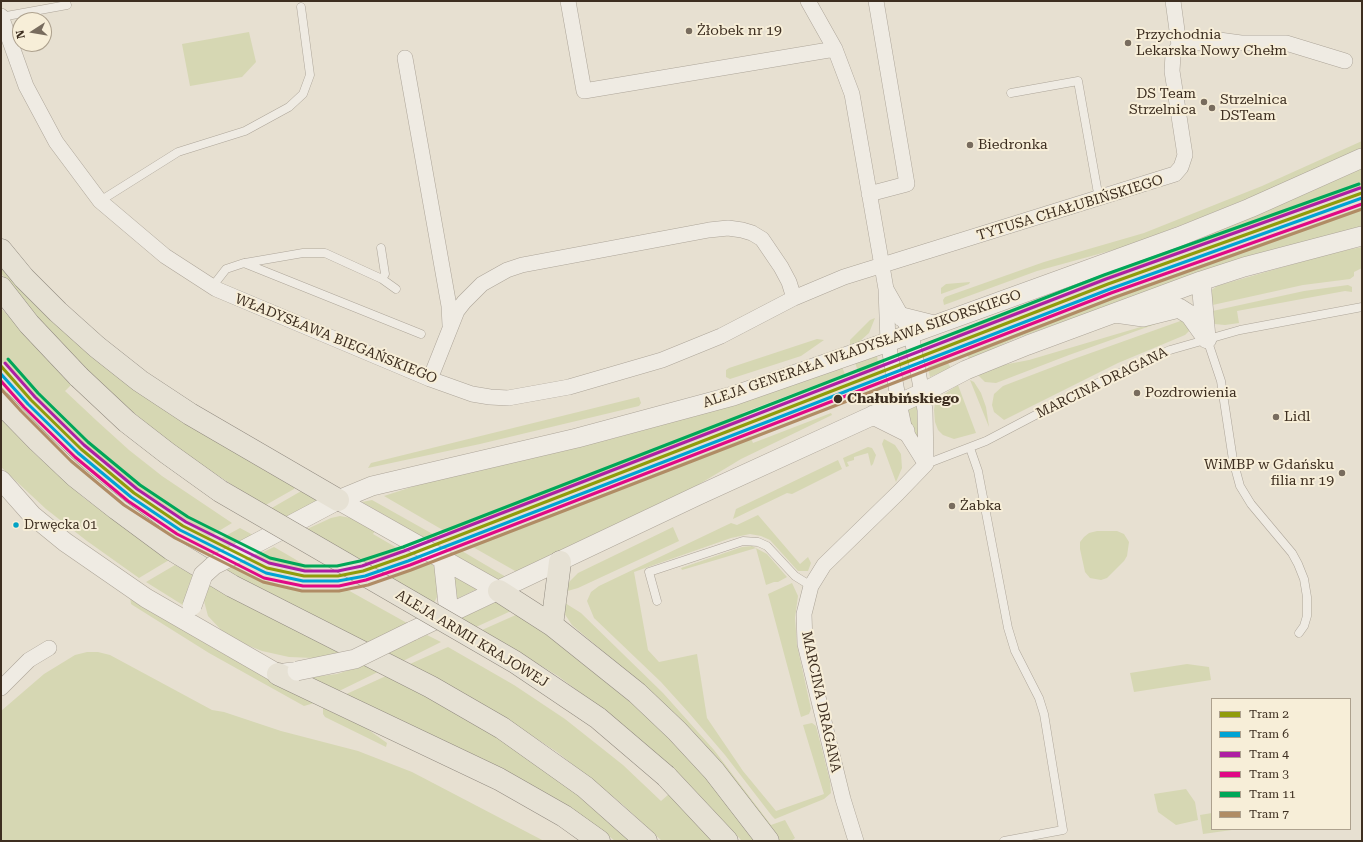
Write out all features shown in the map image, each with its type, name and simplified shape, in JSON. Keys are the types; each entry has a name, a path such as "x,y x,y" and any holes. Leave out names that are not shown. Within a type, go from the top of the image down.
{"main road":[{"path":"1,250 24,278 58,312 97,348 140,381 190,414 338,500"},
{"name":"ALEJA ARMII KRAJOWEJ","path":"1,288 29,324 78,377 127,422 167,454 220,491 515,662 598,718 666,776 727,841"},
{"path":"1,403 75,476 117,510 171,549 232,586 432,688 502,728 585,787 646,841"},
{"path":"552,625 560,562"},
{"path":"499,591 552,625 638,694 677,731 714,771 768,841"},
{"path":"288,673 499,779 564,816 599,841"}],"street":[{"path":"568,1 584,90 835,49"},
{"path":"808,1 835,49 854,101 886,289 888,342 899,403 905,431 926,464"},
{"path":"869,194 907,184 876,1"},
{"name":"TYTUSA CHAŁUBIŃSKIEGO","path":"881,265 1170,177 1181,168 1185,155 1172,71 1173,55 1179,45 1173,1"},
{"name":"WŁADYSŁAWA BIEGAŃSKIEGO","path":"1,16 26,86 56,142 100,201 165,256 212,287 430,379 472,394 508,398 549,392 611,376 678,354 721,336 794,298 844,277 881,265"},
{"path":"1179,45 1219,40 1247,43 1286,43 1345,61"},
{"path":"405,58 449,306 450,329"},
{"name":"ALEJA GENERAŁA WŁADYSŁAWA SIKORSKIEGO","path":"191,615 203,575 214,565 338,500 372,486 577,438 725,398 911,334 1214,223 1362,158"},
{"path":"430,379 457,311 472,293 482,284 507,270 522,265 728,228 752,233 762,239 790,282 794,298"},
{"path":"1,480 32,515 65,542 146,598 191,615 288,673 355,659 699,495 922,393 966,370 1113,313 1201,281 1244,267 1362,236"},
{"path":"1201,281 1206,339"},
{"path":"886,289 911,334 924,410 926,464"},
{"path":"1113,313 1143,318 1179,308 1190,315 1206,339"},
{"path":"902,317 934,325"},
{"path":"873,415 905,431"},
{"name":"MARCINA DRAGANA","path":"856,841 843,799 805,644 804,614 811,586 824,565 926,464"},
{"path":"338,500 499,591"},
{"path":"443,558 449,614"},
{"path":"1,688 29,660 49,648"}],"lane":[{"path":"1,16 67,5"},
{"path":"100,201 178,152 245,131 290,107 303,94 310,76 301,7"},
{"path":"1011,93 1078,81 1099,199"},
{"path":"381,248 385,274 382,280"},
{"path":"212,287 226,269 244,263 303,253 326,253 382,280 396,289"},
{"path":"244,263 421,334"},
{"name":"MARCINA DRAGANA","path":"926,464 970,448 1124,370 1170,350 1240,330 1362,307"},
{"path":"1206,339 1220,381 1233,460 1240,486 1251,504 1292,553 1304,579 1307,596 1307,616 1304,626 1299,633"},
{"path":"970,448 978,471 1008,628 1015,651 1039,698 1044,714 1063,830 1004,841"},
{"path":"657,601 649,572 743,540 758,542 767,546 795,576 811,586"}],"green space":[{"path":"249,32 256,62 242,77 190,86 182,44"},
{"path":"1362,141 1362,148 1278,186 1197,219 1124,247 1037,271 944,305 943,300 945,297 1044,262 1144,233 1262,186"},
{"path":"1362,167 1362,189 1142,268 958,338 956,333 1066,293 1117,269"},
{"path":"1362,207 1362,227 1310,240 1142,294 1014,339 970,360 966,353 1125,292"},
{"path":"1362,247 1362,268 1354,272 1354,276 1350,279 1303,285 1208,306 1209,292 1217,286 1332,253"},
{"path":"1,265 296,486 294,489 264,506 181,451 107,391 58,341 1,273"},
{"path":"970,282 969,284 941,294 941,288 946,284"},
{"path":"1348,285 1352,287 1352,292 1345,291 1237,311 1239,323 1225,325 1214,324 1208,312 1304,291"},
{"path":"1,308 71,385 65,391 97,421 129,450 162,476 232,523 209,537 128,483 60,425 1,361"},
{"path":"1178,316 996,383 985,382 978,375 1003,365 1029,360"},
{"path":"875,318 869,333 859,342 850,346 850,340 870,320"},
{"path":"1186,319 1190,330 1185,335 1118,363 1004,420 994,412 992,405 994,394 1003,386"},
{"path":"817,339 824,340 801,356 730,379 726,377 726,370 729,368"},
{"path":"877,356 879,369 860,376 855,363"},
{"path":"946,360 951,368 930,377 928,367"},
{"path":"842,367 845,374 742,413 745,421 503,515 501,513 448,533 384,496 421,484 611,439 686,418"},
{"path":"970,380 974,382 981,393 986,407 989,427"},
{"path":"958,385 976,433 954,439 943,435 938,430 935,422 934,410 935,403 940,397"},
{"path":"1,386 60,446 98,480 153,522 192,546 189,548 176,541 84,471 19,409 1,389"},
{"path":"639,397 641,403 639,406 480,444 368,468 371,463"},
{"path":"917,405 921,445 903,411"},
{"path":"831,413 832,415 741,459 688,491 517,572 471,546 750,436 753,443"},
{"path":"1,419 35,454 84,498 169,560 139,578 87,541 46,509 1,467"},
{"path":"884,439 895,445 901,454 902,468 896,482 882,444"},
{"path":"868,447 872,448 876,455 871,466 868,453 854,457 854,460 847,462 849,466 846,467 843,458"},
{"path":"838,460 842,469 792,494 787,493 733,519 736,509"},
{"path":"303,490 321,500 286,519 270,509"},
{"path":"372,500 438,537 428,540 362,502"},
{"path":"758,515 800,564 808,557 811,563 808,571 798,571 770,540 761,536 750,534 731,538 634,572 648,650 659,662 697,654 707,718 743,771 776,811 824,794 803,725 812,723 816,726 830,781 831,793 824,799 775,819 725,755 689,713 661,682 594,618 587,601 591,592 599,586 731,523 737,525"},
{"path":"340,516 351,518 375,531 373,534 404,552 368,565 305,530 331,518"},
{"path":"673,527 679,541 578,588 564,592 569,582 578,573"},
{"path":"240,528 253,535 230,547 218,540"},
{"path":"1097,531 1117,531 1124,534 1129,542 1127,556 1124,561 1107,578 1101,580 1090,578 1085,572 1080,549 1080,542 1084,537 1089,533"},
{"path":"752,546 756,548 682,570 681,568 742,547"},
{"path":"274,547 317,572 276,566 253,557"},
{"path":"756,548 767,554 787,577 778,582 766,585"},
{"path":"462,551 506,577 499,580 453,554"},
{"path":"431,563 437,570 438,595 434,603 389,577"},
{"path":"175,565 193,575 188,587 186,607 146,582"},
{"path":"233,567 261,579 295,589 317,591 346,589 407,623 367,643 225,571"},
{"path":"455,577 477,589 452,601"},
{"path":"792,583 798,596 795,618 797,645 811,709 809,714 801,717 768,594"},
{"path":"209,585 341,653 315,658 289,657 262,651 242,643 224,633 208,616 204,601"},
{"path":"130,596 213,648 314,703 304,706 209,653 131,604"},
{"path":"498,601 511,611 476,627 461,618"},
{"path":"565,603 581,613 663,693 714,750 771,825 785,820 795,838 791,841 779,841 760,814 638,681 572,625 564,613"},
{"path":"518,614 553,638 655,722 707,777 756,841 742,841 686,781 614,718 558,676 482,630"},
{"path":"427,635 441,642 403,661 388,653"},
{"path":"448,647 514,685 565,719 623,765 661,801 669,794 714,841 662,841 622,804 557,752 494,711 410,664"},
{"path":"87,652 98,652 110,655 212,710 224,712 281,731 358,751 412,772 544,841 1,841 1,711 44,674 75,655"},
{"path":"1187,664 1209,667 1211,680 1134,692 1130,673"},
{"path":"365,665 378,672 335,693 306,678 337,674"},
{"path":"386,676 422,694 503,741 585,800 630,841 615,841 605,833 342,696"},
{"path":"323,708 366,728 387,743 386,747 325,717 323,714"},
{"path":"1186,789 1195,802 1198,820 1176,825 1158,812 1154,794"},
{"path":"1211,813 1211,830 1232,830 1203,834 1200,815"}],"tram line":[{"name":"11","path":"8,359 38,393 88,442 140,485 188,517 270,558 305,566 337,566 360,561 403,547 1104,275 1359,184"},
{"name":"4","path":"5,363 35,397 84,445 137,489 186,522 269,563 305,571 338,571 362,566 404,551 1106,279 1360,188"},
{"name":"2","path":"1,366 31,400 81,449 134,493 183,526 267,568 304,576 338,576 363,571 406,556 1108,284 1362,193"},
{"name":"6","path":"1,374 28,404 78,453 131,497 180,530 266,573 303,581 338,581 365,576 408,561 1110,289 1362,198"},
{"name":"3","path":"1,381 24,407 75,457 128,501 177,534 264,578 303,586 339,586 366,580 410,565 1111,293 1362,204"},
{"name":"7","path":"1,389 71,461 124,505 175,538 263,582 302,591 339,591 368,585 411,570 1113,298 1362,209"}],"place":[{"name":"Żłobek nr 19","path":"689,31"},
{"name":"Przychodnia Lekarska Nowy Chełm","path":"1128,43"},
{"name":"DS Team Strzelnica","path":"1204,102"},
{"name":"Strzelnica DSTeam","path":"1212,108"},
{"name":"Biedronka","path":"970,145"},
{"name":"Pozdrowienia","path":"1137,393"},
{"name":"Chałubińskiego","path":"838,399"},
{"name":"Lidl","path":"1276,417"},
{"name":"WiMBP w Gdańsku filia nr 19","path":"1342,473"},
{"name":"Żabka","path":"952,506"},
{"name":"Drwęcka 01","path":"16,525"}]}
